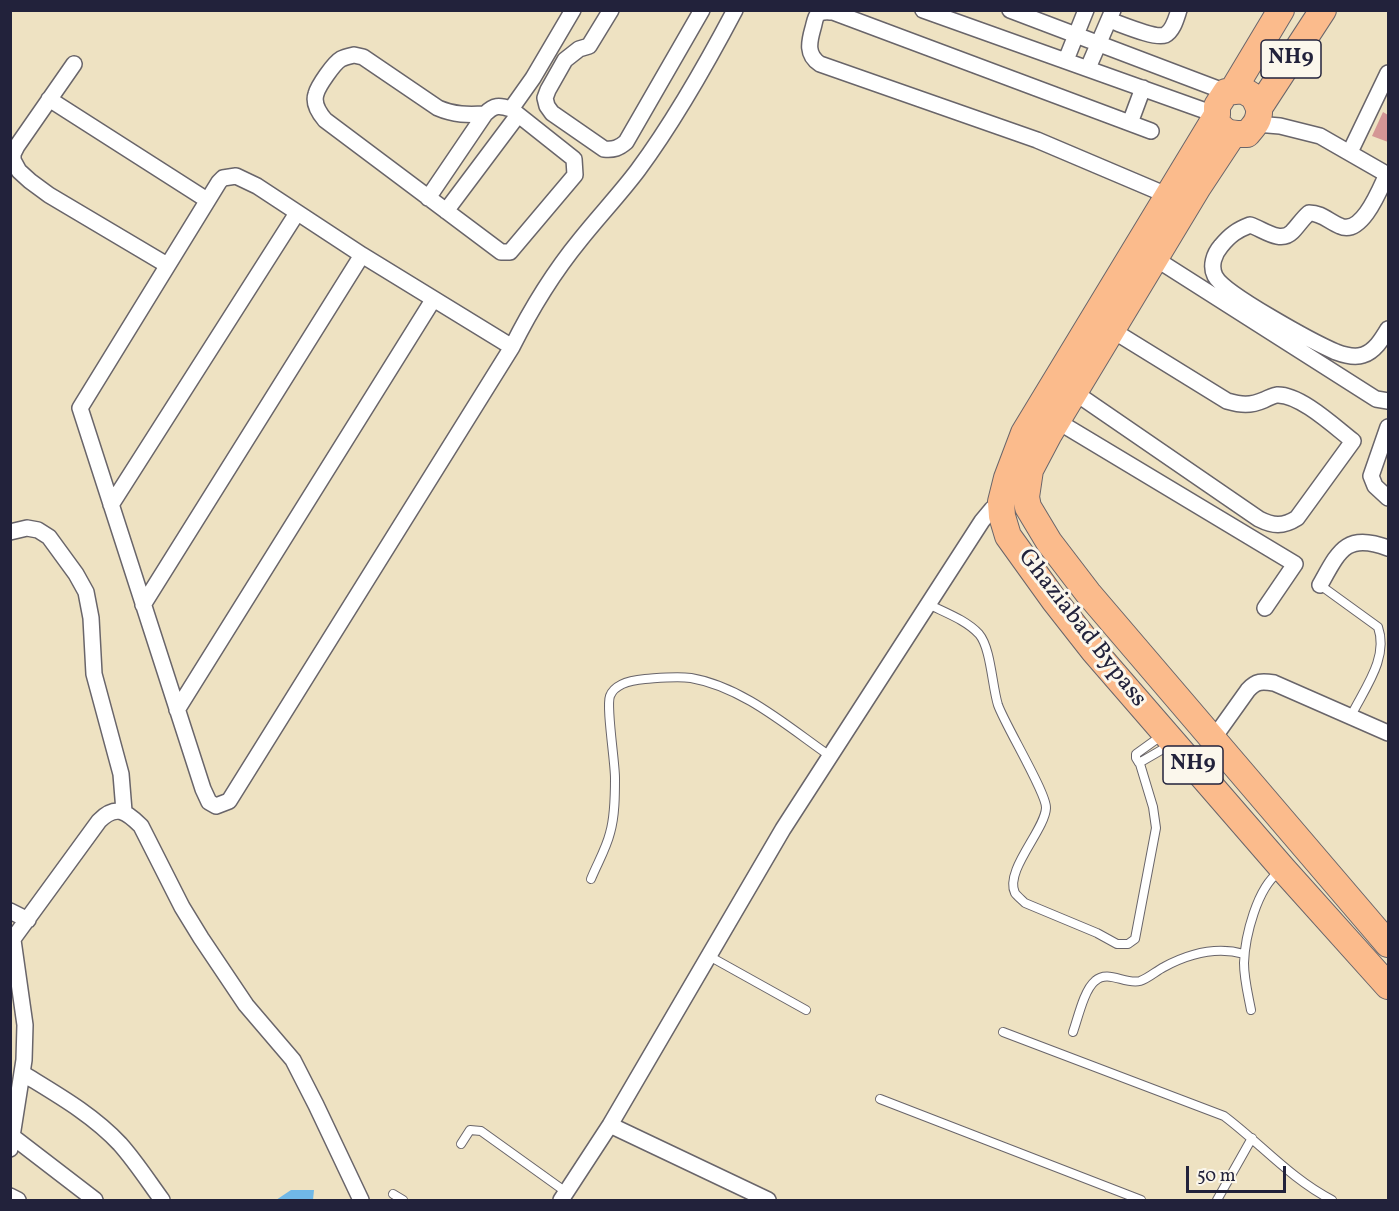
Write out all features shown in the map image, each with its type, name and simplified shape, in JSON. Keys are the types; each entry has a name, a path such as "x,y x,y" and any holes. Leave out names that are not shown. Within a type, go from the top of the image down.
{"highway":[{"name":"Ghaziabad Bypass","path":"1281,10 1024,433 1007,478 1001,502 1002,516 1008,536 1054,600 1119,680 1283,869 1389,986"},
{"name":"Ghaziabad Bypass","path":"1323,10 1250,122 1198,187 1057,421 1030,470 1026,497 1028,507 1049,542 1088,593 1389,944"},
{"path":"1243,90 1254,97 1250,122 1224,131 1218,123 1225,99 1243,90"},
{"path":"1119,680 1144,658"},
{"path":"1145,709 1169,688"}],"street":[{"path":"446,211 515,112 573,10"},
{"path":"611,10 590,46 579,49 566,60 545,98 552,113 604,149 611,150 619,148 626,142 702,10"},
{"path":"512,347 433,300 257,186 236,176 223,178 207,200 80,408 209,802 216,806 229,801 512,347 551,278 638,171 666,130 735,10"},
{"path":"923,10 1143,88 1225,99"},
{"path":"1010,10 1076,35 1225,99"},
{"path":"1066,60 1086,10"},
{"path":"1088,68 1111,15 1157,36 1166,34 1173,26 1179,10"},
{"path":"1151,131 833,12 818,14 809,41 810,54 820,64 1037,140 1169,196"},
{"path":"428,198 485,114 491,108 500,105 515,112 574,159 575,175 510,252 501,252 428,198 325,120 316,103 316,93 322,83 339,60 354,55 363,57 438,108 466,115 485,114"},
{"path":"74,64 13,154 13,160 19,171 49,195 167,265"},
{"path":"1350,152 1389,73"},
{"path":"1130,123 1143,88"},
{"path":"49,99 207,200"},
{"path":"1250,122 1312,133 1388,174 1383,200 1359,223 1349,227 1341,227 1324,216 1309,213 1290,235 1282,237 1250,225 1239,229 1231,234 1216,253 1213,265 1215,276 1227,290 1258,310 1335,352 1351,357 1363,356 1379,343 1389,329"},
{"path":"111,505 297,213"},
{"path":"144,604 362,255"},
{"path":"1156,259 1376,399 1389,401"},
{"path":"177,710 433,300"},
{"path":"1074,392 1271,525 1287,524 1297,518 1353,441 1294,399 1280,395 1272,396 1252,405 1227,401 1112,330"},
{"path":"1057,421 1295,564 1265,608"},
{"path":"1389,427 1371,476 1375,486 1389,498"},
{"path":"564,1196 610,1125 783,829 982,521 992,508 1001,502"},
{"path":"10,532 27,528 38,530 49,537 86,592 92,627 94,674 122,774 124,811 141,826 182,907 246,1005 293,1060 361,1200"},
{"path":"1320,585 1335,558 1351,543 1373,542 1389,548"},
{"path":"1213,740 1248,690 1254,683 1263,681 1274,683 1389,733"},
{"path":"95,1200 12,1143 14,1101 22,1073 25,1025 11,940 99,821 107,813 124,811"},
{"path":"10,911 28,920"},
{"path":"22,1073 78,1108 99,1125 138,1165 162,1200"},
{"path":"610,1125 768,1200"},
{"path":"10,1196 18,1200"}],"lane":[{"path":"1320,585 1378,627 1382,639 1381,652 1376,666 1351,716"},
{"path":"928,604 965,622 986,644 998,704 1017,747 1045,797 1046,809 1042,822 1016,872 1014,887 1016,894 1025,903 1098,933 1117,944 1128,944 1135,939 1156,828 1153,807 1136,754 1169,737"},
{"path":"591,879 610,833 614,810 615,780 609,700 616,688 627,682 642,679 691,678 740,694 830,756"},
{"path":"1140,764 1169,737"},
{"path":"1251,1010 1245,979 1245,954 1260,896 1266,884 1283,869"},
{"path":"1073,1032 1089,989 1099,978 1107,976 1123,981 1141,980 1164,967 1207,951 1232,950 1245,954"},
{"path":"709,956 806,1010"},
{"path":"1003,1032 1224,1116 1293,1175 1315,1192 1332,1200"},
{"path":"880,1099 1141,1200"},
{"path":"461,1144 470,1130 481,1131 564,1196"},
{"path":"1217,1200 1252,1138"},
{"path":"393,1194 403,1200"}],"water":[{"path":"291,1190 314,1190 313,1200 276,1200"}],"building":[{"path":"1383,112 1388,115 1388,142 1372,136"}]}
